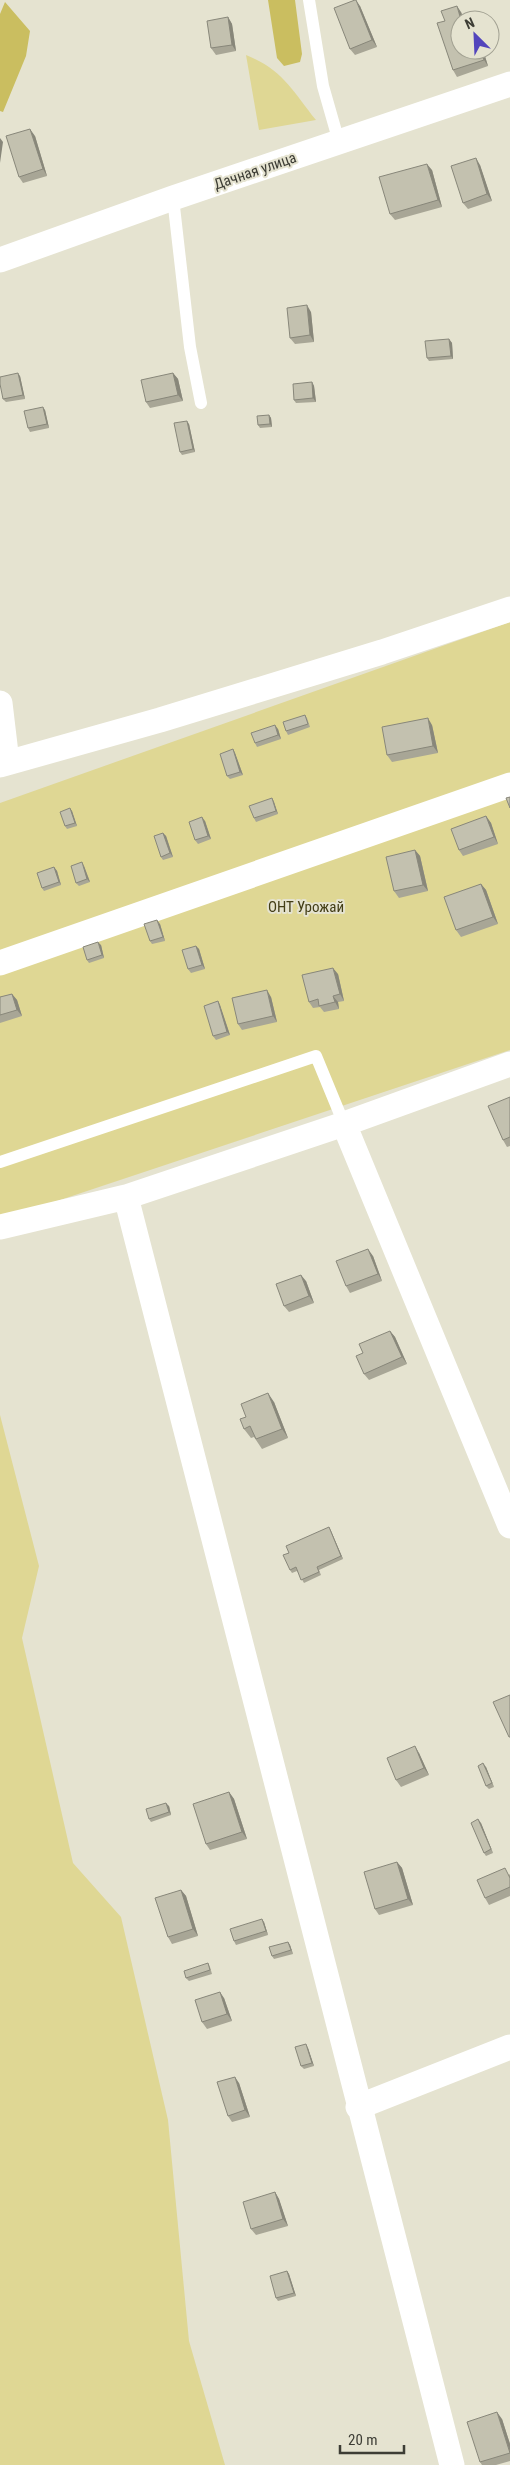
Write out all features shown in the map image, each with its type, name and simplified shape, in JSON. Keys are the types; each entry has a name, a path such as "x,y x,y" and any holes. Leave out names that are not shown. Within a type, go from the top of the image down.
{"street":[{"name":"Дачная улица","path":"0,260 173,198 510,84"},
{"path":"0,703 4,764 160,720 507,613"},
{"path":"0,963 510,785"},
{"path":"0,1227 126,1197 344,1124 510,1064"},
{"path":"344,1124 510,1526"},
{"path":"126,1197 358,2107 452,2465"},
{"path":"358,2107 510,2047"}],"lane":[{"path":"309,0 323,86 339,142"},
{"path":"173,198 190,347 201,403"},
{"path":"0,1162 316,1056 344,1124"}],"green space":[{"path":"246,55 278,74 316,120 259,130"},
{"name":"ОНТ Урожай","path":"510,622 510,1050 0,1220 0,803"},
{"path":"0,1415 39,1566 22,1638 73,1863 121,1917 168,2120 189,2341 225,2465 0,2465"}],"shaded area":[{"path":"268,0 295,0 302,54 300,62 284,66 277,58"},
{"path":"5,2 30,31 26,56 3,112 0,111 0,14"}],"building":[{"path":"356,0 372,40 350,49 334,8"},
{"path":"457,6 458,10 450,10 450,60 484,60 453,70 437,23 445,21 441,11"},
{"path":"228,17 232,45 211,48 207,21"},
{"path":"30,129 43,169 19,177 6,136"},
{"path":"476,158 487,194 463,203 451,166"},
{"path":"427,164 438,200 390,214 379,177"},
{"path":"307,305 310,335 290,338 287,308"},
{"path":"449,339 451,356 427,358 425,341"},
{"path":"18,373 23,395 3,399 0,377"},
{"path":"173,373 178,395 146,402 141,380"},
{"path":"312,382 313,398 294,400 293,384"},
{"path":"43,407 47,424 28,428 24,411"},
{"path":"269,415 270,424 258,425 257,416"},
{"path":"187,421 193,449 180,452 174,423"},
{"path":"305,715 308,724 286,731 283,722"},
{"path":"428,718 433,746 387,755 382,727"},
{"path":"275,725 278,735 255,743 251,733"},
{"path":"233,749 240,772 227,776 220,754"},
{"path":"510,797 510,808 506,798"},
{"path":"272,798 276,811 254,818 249,806"},
{"path":"70,808 75,823 65,826 60,812"},
{"path":"486,816 494,837 459,850 451,829"},
{"path":"202,817 208,836 195,840 189,822"},
{"path":"163,833 170,853 161,857 154,836"},
{"path":"415,850 423,885 394,891 386,857"},
{"path":"82,862 87,879 76,883 71,866"},
{"path":"54,867 59,882 42,888 37,873"},
{"path":"481,884 493,917 456,930 444,897"},
{"path":"157,920 163,937 150,941 144,924"},
{"path":"98,942 102,955 87,960 83,947"},
{"path":"196,946 202,965 188,969 182,950"},
{"path":"333,968 340,994 333,996 335,1002 319,1006 318,999 309,1002 302,975"},
{"path":"267,990 273,1016 238,1024 232,998"},
{"path":"12,994 17,1010 0,1015 0,997"},
{"path":"218,1001 227,1032 213,1036 204,1006"},
{"path":"510,1097 510,1137 503,1140 488,1106"},
{"path":"368,1249 378,1274 346,1286 336,1261"},
{"path":"301,1275 309,1296 284,1306 276,1284"},
{"path":"390,1331 402,1357 364,1374 356,1356 363,1353 359,1344"},
{"path":"268,1393 282,1429 256,1439 250,1426 244,1429 240,1419 246,1417 241,1404"},
{"path":"329,1527 341,1556 317,1567 319,1572 301,1580 296,1567 290,1570 283,1555 289,1553 286,1546"},
{"path":"510,1695 510,1737 509,1737 493,1702"},
{"path":"415,1746 424,1768 396,1780 387,1758"},
{"path":"483,1763 492,1783 486,1786 478,1766"},
{"path":"229,1792 242,1832 206,1844 193,1804"},
{"path":"166,1803 169,1812 149,1819 146,1809"},
{"path":"478,1819 491,1849 484,1853 471,1823"},
{"path":"397,1862 408,1899 375,1909 364,1872"},
{"path":"505,1868 510,1878 510,1887 485,1898 477,1880"},
{"path":"181,1890 193,1929 168,1937 155,1898"},
{"path":"262,1919 266,1931 234,1941 230,1929"},
{"path":"288,1942 291,1950 272,1956 269,1947"},
{"path":"208,1963 210,1970 186,1978 184,1971"},
{"path":"220,1992 227,2014 202,2022 195,2000"},
{"path":"306,2044 312,2063 301,2066 295,2047"},
{"path":"235,2077 245,2110 228,2116 217,2082"},
{"path":"275,2192 283,2219 251,2229 243,2202"},
{"path":"287,2271 294,2293 276,2298 270,2276"},
{"path":"497,2412 510,2453 480,2462 467,2422"}]}
